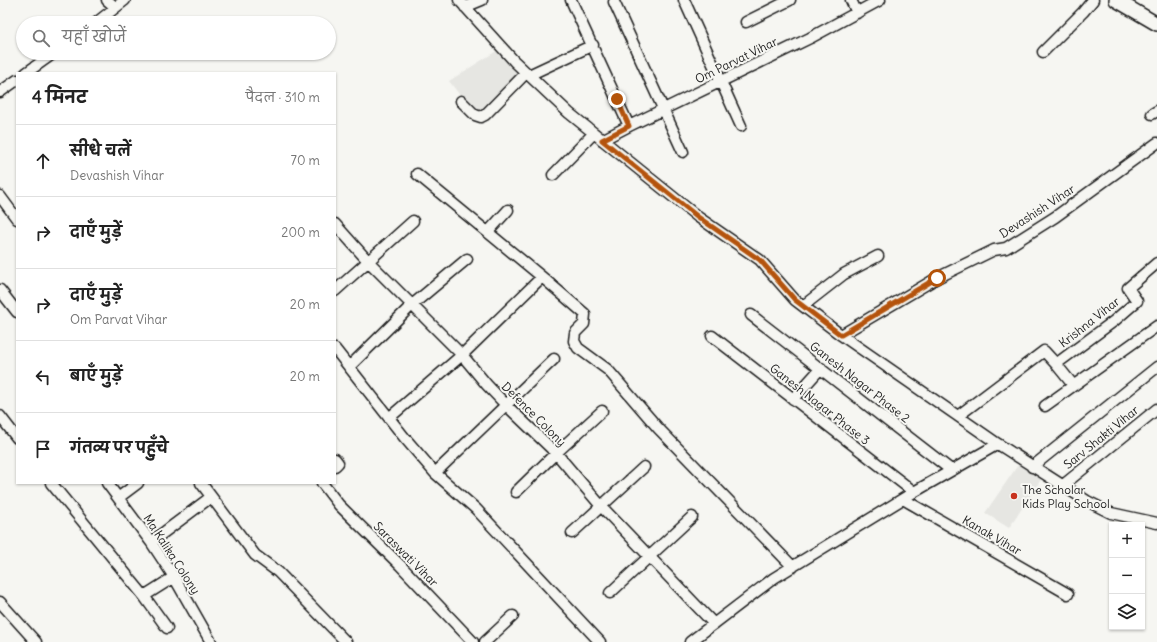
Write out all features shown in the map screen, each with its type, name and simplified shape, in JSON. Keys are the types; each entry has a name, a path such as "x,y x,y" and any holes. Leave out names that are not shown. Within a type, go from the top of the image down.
{"main road":[{"path":"1116,0 1157,24"}],"street":[{"path":"107,0 115,8"},
{"path":"105,16 125,0"},
{"path":"462,4 482,0"},
{"path":"571,0 629,126"},
{"path":"684,0 741,126"},
{"path":"746,22 790,0"},
{"path":"851,0 857,13"},
{"name":"Om Parvat Vihar","path":"553,175 598,137 629,126 722,82 810,38 880,0"},
{"path":"1043,52 1093,0"},
{"path":"614,2 683,152"},
{"path":"462,4 546,93 598,137 698,217 760,260 795,300 841,335 1032,467 1087,501 1111,513 1153,522 1157,514"},
{"path":"461,101 475,115 481,117 485,115 528,74 593,45"},
{"path":"27,72 44,60"},
{"path":"0,92 16,81"},
{"name":"Devashish Vihar","path":"841,335 937,278 994,250 1006,248 1055,217 1157,144"},
{"path":"416,174 488,232 585,314 584,324 575,333 574,340 578,348 608,370 658,428 793,567"},
{"path":"0,196 16,218"},
{"path":"488,232 508,210"},
{"path":"336,290 413,221"},
{"name":"Defence Colony","path":"336,225 368,261 462,355 487,386 506,406 556,453 601,506 714,624"},
{"path":"803,306 844,274 878,256"},
{"path":"349,367 412,305 467,258"},
{"name":"Krishna Vihar","path":"958,416 1044,351 1056,364 1114,321 1137,301 1128,288 1157,263"},
{"path":"389,418 462,355 542,277"},
{"path":"0,290 16,311"},
{"name":"Ganesh Nagar Phase 2","path":"751,315 952,470"},
{"path":"1045,406 1157,326"},
{"name":"Ganesh Nagar Phase 3","path":"712,336 914,492"},
{"path":"336,350 389,418 435,473 476,509 600,642"},
{"path":"435,473 554,359"},
{"path":"1056,364 1073,385"},
{"path":"1032,467 1157,367"},
{"path":"793,399 821,368"},
{"name":"Sarv Shakti Vihar","path":"1062,486 1157,409"},
{"path":"516,492 602,411"},
{"path":"0,416 16,437"},
{"path":"690,642 774,578 914,492 998,444"},
{"path":"572,533 644,467"},
{"path":"53,484 144,596 167,628"},
{"name":"Ma Kalika Colony","path":"108,484 174,577 211,642"},
{"path":"118,498 137,484"},
{"path":"202,484 255,555 278,572 346,642"},
{"name":"Saraswati Vihar","path":"323,484 339,505 400,565 473,642"},
{"path":"150,542 211,497"},
{"name":"Kanak Vihar","path":"903,499 1068,594"},
{"path":"610,593 692,518"},
{"path":"144,596 174,577"},
{"path":"0,602 36,642"},
{"path":"485,642 513,616"}],"shaded area":[{"path":"498,50 521,73 484,113 478,114 462,98 449,81"},
{"name":"The Scholar Kids Play School","path":"1018,465 1042,478 1009,528 985,513"}],"place":[{"name":"The Scholar Kids Play School","path":"1014,496"}],"route":[{"path":"617,99 629,126 602,140 698,217 760,260 795,300 841,335 937,278"}]}
